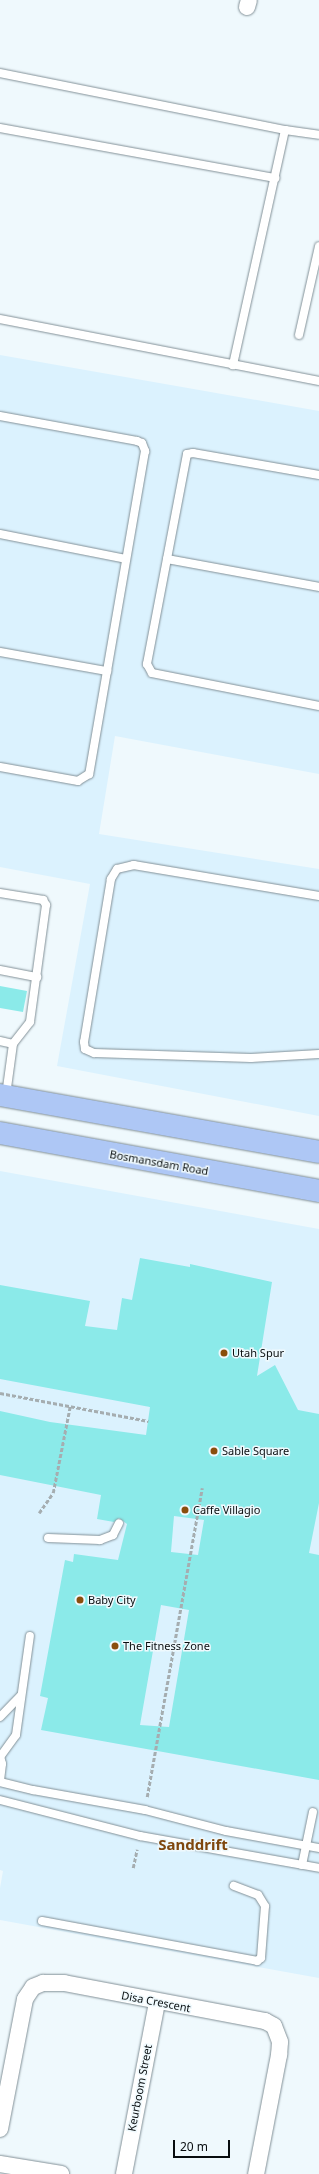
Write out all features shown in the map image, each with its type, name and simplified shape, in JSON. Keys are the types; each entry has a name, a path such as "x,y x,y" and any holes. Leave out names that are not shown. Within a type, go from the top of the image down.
{"main road":[{"path":"3,1095 319,1152"},
{"name":"Bosmansdam Road","path":"0,1133 319,1191"},
{"path":"268,1182 319,1200"}],"street":[{"name":"Disa Crescent","path":"0,2129 25,1999 33,1987 43,1982 64,1983 156,2003 265,2021 277,2032 279,2055 256,2174"},
{"name":"Keurboom Street","path":"124,2174 156,2003"},
{"path":"0,2164 61,2174"}],"lane":[{"path":"0,73 286,130 319,135"},
{"path":"0,128 275,178"},
{"path":"233,365 286,130"},
{"path":"299,335 319,246"},
{"path":"0,319 319,381"},
{"path":"0,416 142,443 145,451 88,776 78,780 0,767"},
{"path":"319,474 193,453 187,454 148,664 150,672 319,706"},
{"path":"0,534 126,559"},
{"path":"167,559 319,587"},
{"path":"0,652 107,671"},
{"path":"319,896 134,865 117,870 111,879 84,1042 85,1049 94,1053 251,1058 319,1054"},
{"path":"0,893 43,900 46,903 30,1022 13,1044 3,1095"},
{"path":"0,970 37,977"},
{"path":"0,1041 13,1044"},
{"path":"48,1538 100,1540 113,1535 119,1523"},
{"path":"30,1636 16,1734 0,1757 2,1774 0,1781 33,1790 145,1810 226,1831 319,1848"},
{"path":"0,1717 21,1695"},
{"path":"0,1800 140,1836 319,1868"},
{"path":"302,1865 313,1812"},
{"path":"42,1921 257,1961 261,1958 265,1906 258,1895 234,1886"}],"path":[{"path":"0,1393 148,1421"},
{"path":"39,1513 53,1493 70,1406"},
{"path":"150,1779 202,1488"}],"shaded area":[{"path":"0,355 319,411 319,774 115,736 99,834 319,869 319,1116 57,1066 90,884 0,867"},
{"name":"Sable Square","path":"0,1171 319,1229 319,1978 0,1920 0,1888 3,1871 0,1870"}],"building":[{"path":"0,986 27,991 23,1012 0,1008"},
{"path":"140,1258 190,1267 190,1264 272,1282 257,1376 275,1365 298,1410 319,1414 319,1503 309,1553 319,1555 319,1780 41,1730 48,1698 40,1696 65,1560 73,1562 74,1554 118,1560 127,1524 119,1518 114,1522 97,1519 101,1495 0,1475 0,1411 50,1422 146,1435 150,1407 0,1379 0,1285 90,1301 85,1326 117,1330 122,1298 132,1300","holes":["174,1516 204,1520 198,1555 171,1552","161,1605 189,1610 169,1727 140,1725"]}],"place":[{"name":"Utah Spur","path":"224,1353"},
{"name":"Sable Square","path":"214,1451"},
{"name":"Caffe Villagio","path":"185,1510"},
{"name":"Baby City","path":"80,1600"},
{"name":"The Fitness Zone","path":"115,1646"}],"district":[{"name":"Sanddrift","path":"193,1845"}]}
